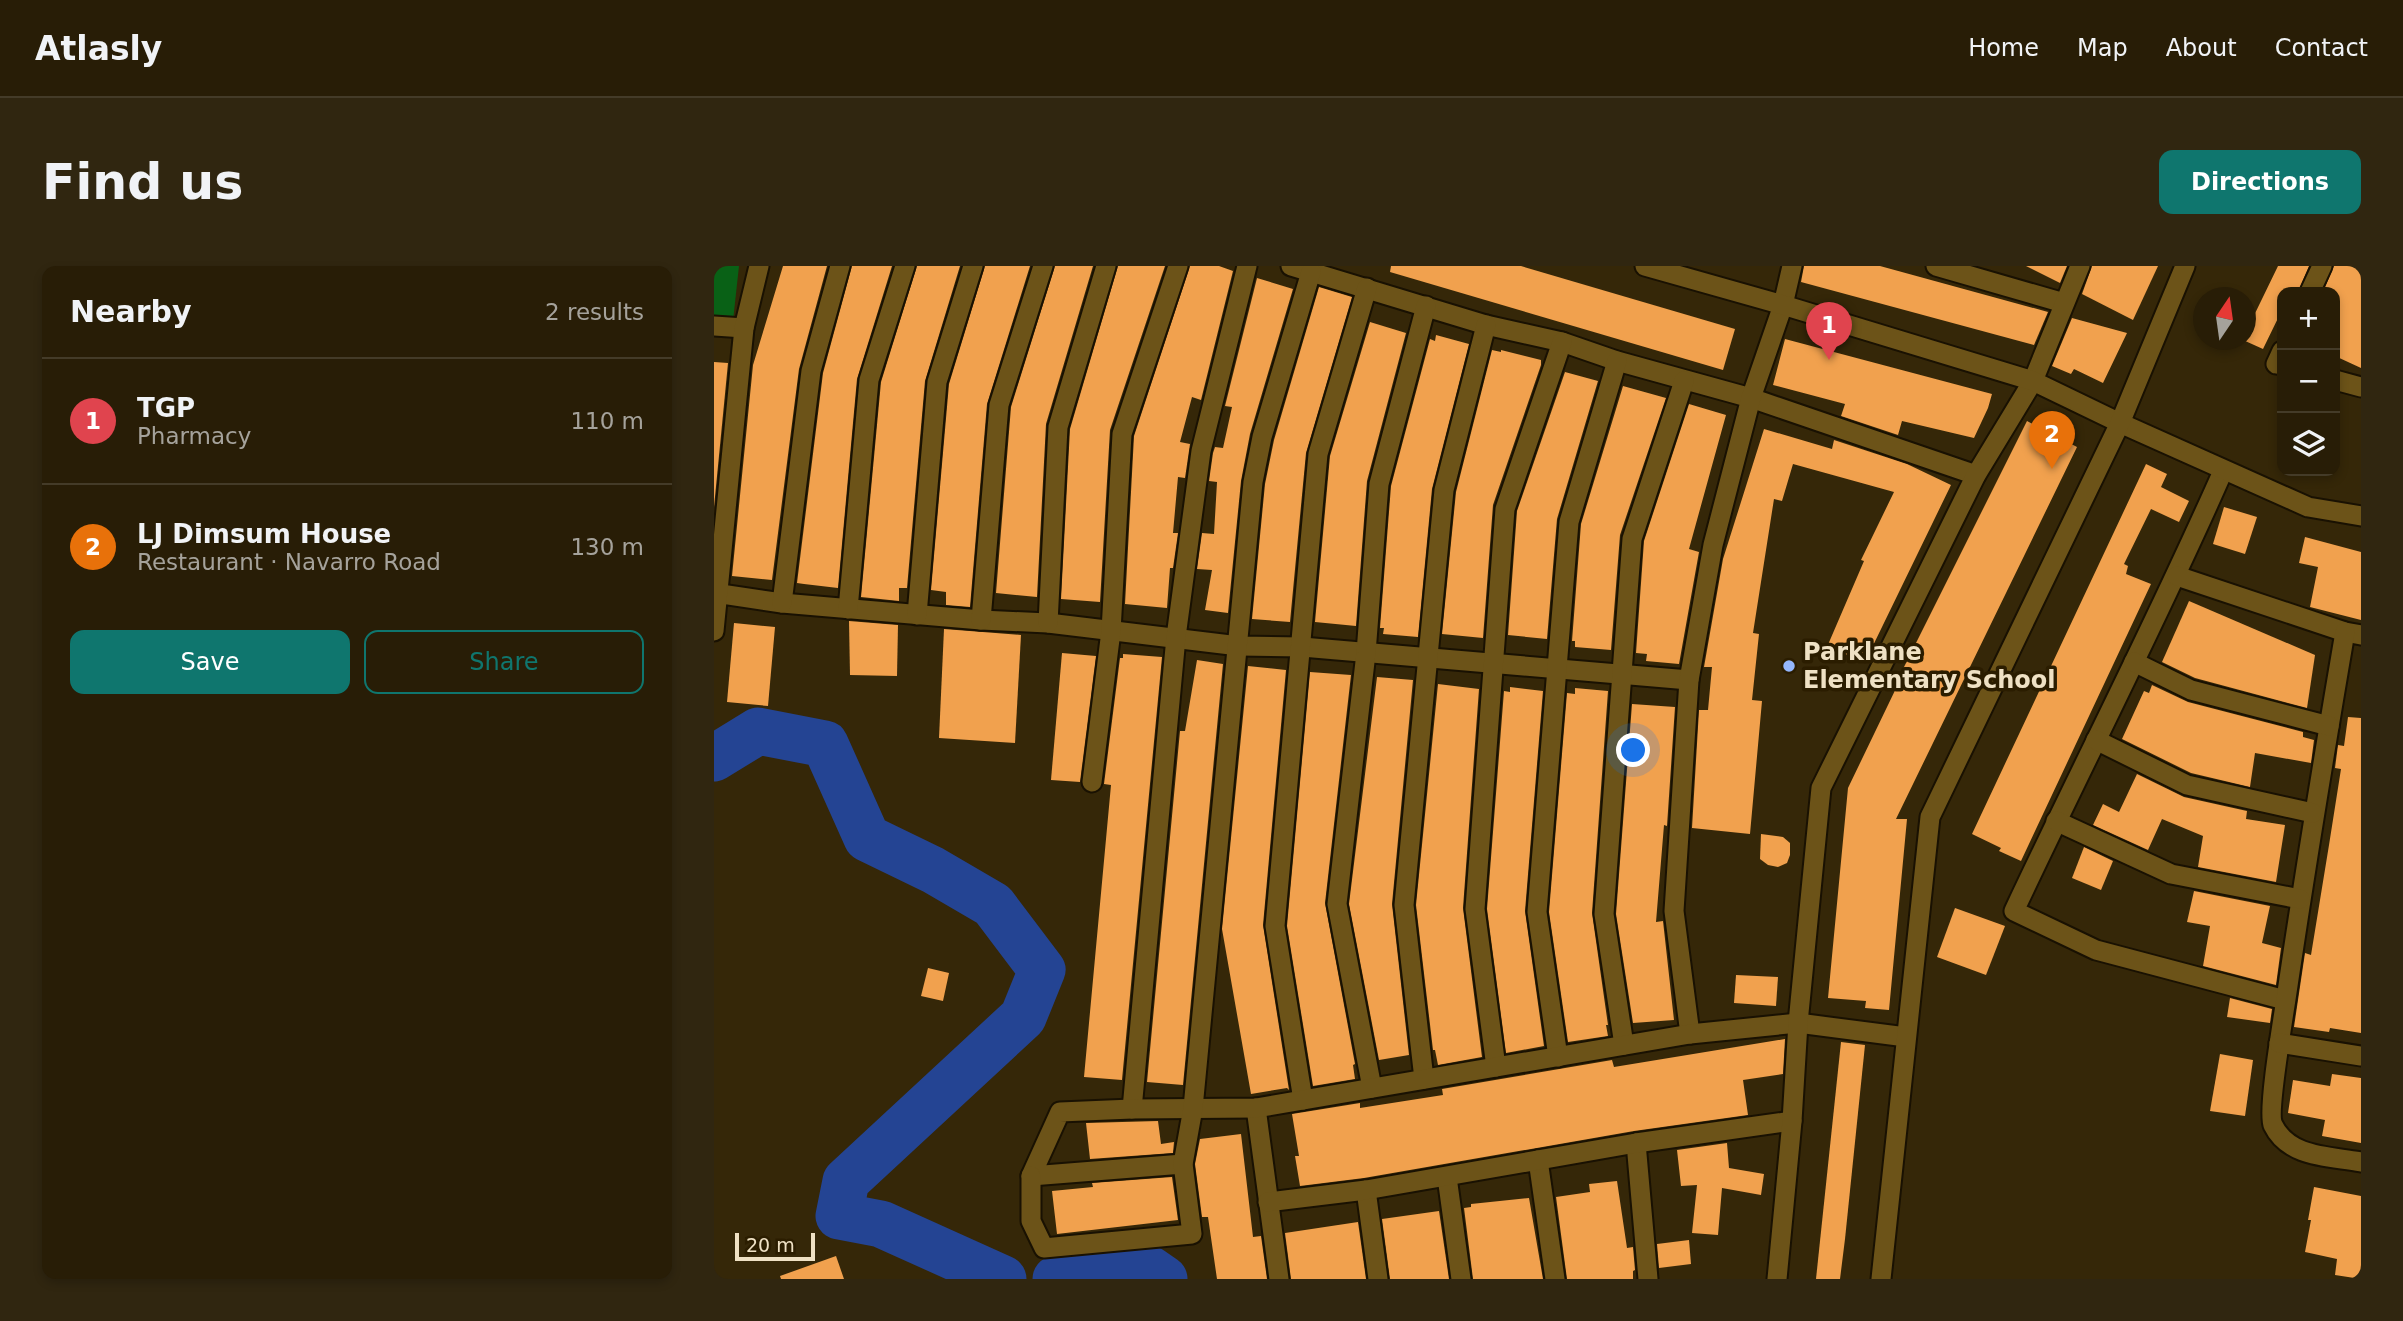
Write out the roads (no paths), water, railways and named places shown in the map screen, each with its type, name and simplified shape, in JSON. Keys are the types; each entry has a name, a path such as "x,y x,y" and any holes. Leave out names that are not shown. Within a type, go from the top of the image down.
{"street":[{"path":"714,631 744,328 759,266"},
{"path":"782,603 811,371 840,266"},
{"path":"848,609 869,380 905,266"},
{"path":"917,615 937,382 973,266"},
{"path":"981,620 999,405 1043,266"},
{"path":"1048,624 1058,428 1107,266"},
{"path":"1093,782 1111,631 1122,434 1178,266"},
{"path":"1132,1109 1176,637 1201,450 1247,266"},
{"path":"1291,266 1486,325 1562,342 1684,381 1751,398 1976,475"},
{"path":"1646,266 2033,381 2223,471 2308,507 2361,516"},
{"path":"1690,1034 1674,911 1689,680 1713,545 1751,398 1783,305 1792,266"},
{"path":"1938,266 1993,273 2064,303"},
{"path":"1777,1279 1821,788 1976,475 2033,381 2080,266"},
{"path":"1881,1279 1930,817 2120,423 2185,266"},
{"path":"2312,287 2322,266"},
{"path":"1311,272 1257,460 1193,1108 1183,1164 1192,1234 1044,1248 1031,1221 1031,1176 1060,1112 1132,1109 1193,1108 1256,1108 1690,1034 1798,1023 1906,1037"},
{"path":"1303,1100 1275,926 1318,454 1367,288"},
{"path":"1372,1088 1337,904 1366,653 1379,484 1426,306"},
{"path":"1424,1079 1404,905 1444,490 1486,325"},
{"path":"714,326 744,328"},
{"path":"1496,1067 1475,909 1505,509 1562,342"},
{"path":"1558,1056 1537,912 1569,522 1617,361"},
{"path":"1624,1045 1604,914 1632,539 1684,381"},
{"path":"2340,381 2361,387"},
{"path":"2223,471 2177,576 2014,911 2096,950 2286,1000"},
{"path":"2177,576 2353,634 2329,726 2313,813 2279,1043 2271,1122 2281,1139 2298,1151 2361,1162"},
{"path":"716,593 782,603 1048,624 1239,646 1302,647 1689,680"},
{"path":"2134,662 2191,690 2329,726"},
{"path":"2096,740 2187,785 2313,813"},
{"path":"2056,821 2171,874 2300,899"},
{"path":"2279,1043 2361,1056"},
{"path":"1256,1108 1279,1279"},
{"path":"1268,1202 1447,1177 1636,1143 1792,1121"},
{"path":"1636,1143 1648,1279"},
{"path":"1538,1160 1555,1279"},
{"path":"1031,1176 1183,1164"},
{"path":"1447,1177 1461,1279"},
{"path":"1366,1189 1378,1279"}],"waterway":[{"path":"714,758 758,731 825,744 867,838 933,870 993,905 1042,970 1023,1017 846,1181 839,1216 881,1224 1003,1279"},
{"path":"1056,1279 1151,1270 1164,1279"}],"place":[{"name":"TGP","path":"1829,360"},
{"name":"LJ Dimsum House","path":"2052,469"},
{"name":"Parklane Elementary School","path":"1789,666"}]}
